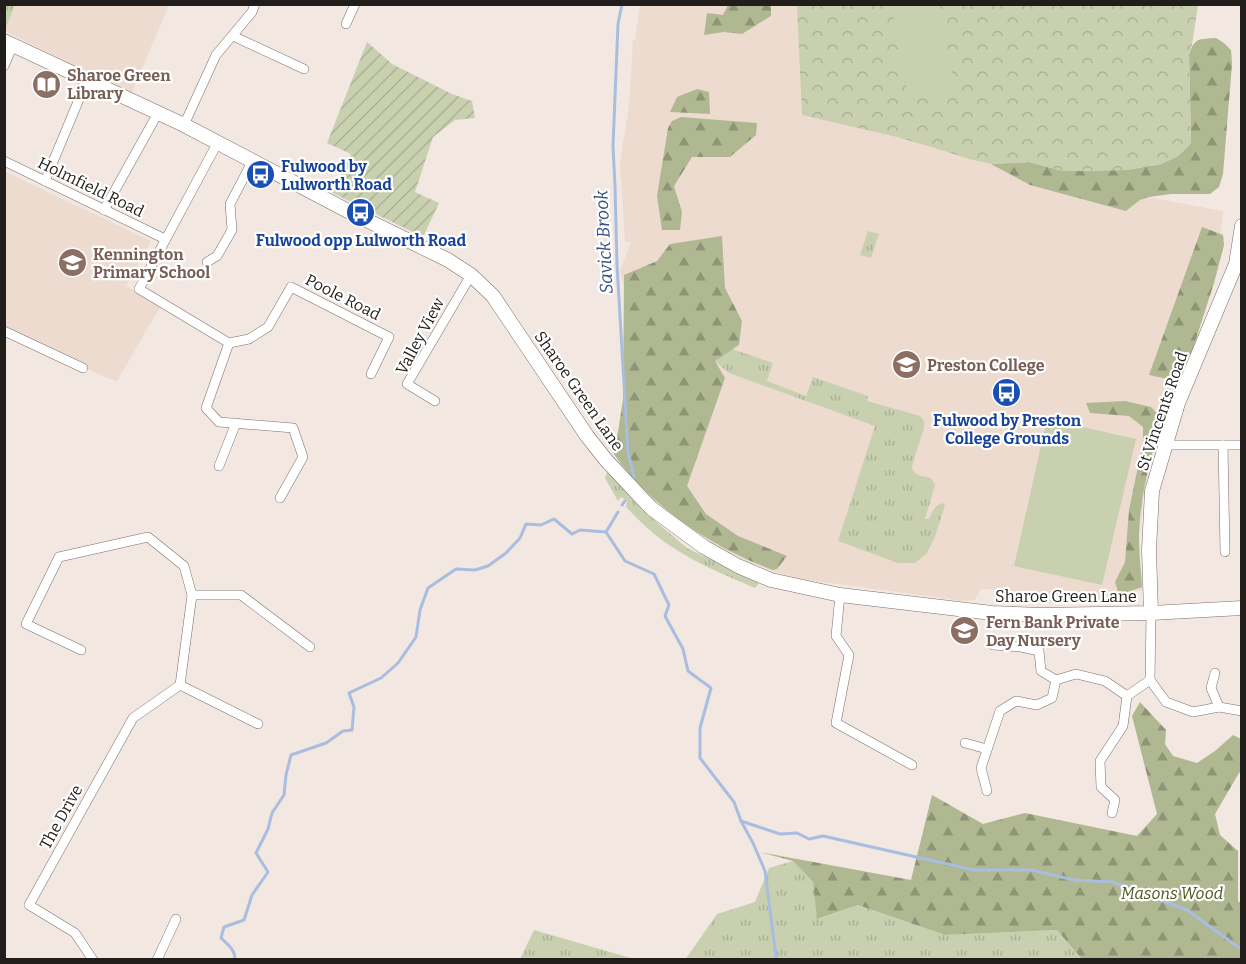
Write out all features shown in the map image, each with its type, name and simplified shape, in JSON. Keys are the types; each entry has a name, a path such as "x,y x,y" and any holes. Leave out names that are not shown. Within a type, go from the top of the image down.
{"street":[{"path":"184,125 216,55 252,12 255,4"},
{"path":"346,24 355,4"},
{"path":"233,36 304,69"},
{"path":"4,66 9,43"},
{"name":"Sharoe Green Lane","path":"9,43 254,160 348,211 448,260 471,275 493,296 580,426 606,460 639,496 651,508 704,547 738,566 771,580 840,595 992,613 1042,615 1150,613 1242,608"},
{"path":"45,182 87,80"},
{"path":"104,210 158,113"},
{"path":"218,142 138,289 229,343 206,408 219,422 293,428 303,457 280,498"},
{"path":"207,262 218,256 232,230 230,204 254,160"},
{"name":"Holmfield Road","path":"4,162 165,239"},
{"name":"St Vincents Road","path":"1150,613 1149,550 1152,491 1178,403 1239,264 1242,226"},
{"name":"Valley View","path":"435,401 407,384 471,275"},
{"name":"Poole Road","path":"229,343 249,339 268,327 291,287 389,337 371,374"},
{"path":"4,332 83,368"},
{"path":"219,466 236,423"},
{"path":"1165,445 1242,445"},
{"path":"1223,445 1225,552"},
{"path":"81,650 26,624 59,557 148,537 184,566 192,596 180,685 258,724"},
{"path":"192,596 241,595 310,646"},
{"path":"840,595 836,636 849,655 836,723 912,765"},
{"path":"1150,613 1150,680 1166,702 1193,712 1219,707 1242,711"},
{"path":"993,645 1039,651 1041,671 1056,680 1076,674 1106,681 1127,696"},
{"path":"1215,672 1211,688 1219,707"},
{"path":"987,791 981,768 1000,711 1016,701 1037,705 1052,698 1056,680"},
{"path":"1112,813 1115,800 1101,787 1100,761 1123,726 1127,696 1150,680"},
{"name":"The Drive","path":"93,960 75,933 29,905 133,718 180,685"},
{"path":"965,743 987,749"},
{"path":"157,960 176,919"}],"shaded area":[{"path":"4,5 169,5 131,94 5,31"},
{"name":"Preston College","path":"640,5 1198,5 1189,55 1191,143 1084,170 1063,171 1029,162 992,164 1126,211 1140,200 1149,197 1223,211 1221,233 1224,245 1214,283 1155,440 1144,493 1139,539 1142,590 1133,592 1131,601 1014,604 1003,599 1000,590 981,589 975,600 963,601 801,579 751,563 718,547 690,530 657,505 635,483 637,477 625,291 620,271 631,242 625,242 620,162 629,106 633,40 635,40"},
{"name":"Kennington Primary School","path":"4,171 151,241 126,286 161,305 117,381 5,330"}],"green space":[{"path":"5,4 15,5 6,27 5,26"},
{"path":"728,5 771,5 771,16 742,34 724,32 704,35 707,13 723,15"},
{"path":"797,5 1198,5 1189,55 1191,143 1178,156 1161,164 1126,170 1063,171 1029,162 991,164 897,137 802,115"},
{"path":"891,5 939,5 955,87 908,96"},
{"path":"1216,38 1231,50 1232,64 1223,174 1219,187 1210,194 1171,194 1149,197 1140,200 1126,211 1030,185 991,164 1029,162 1063,171 1126,170 1161,164 1178,156 1191,143 1189,55 1198,40"},
{"path":"367,42 392,64 452,94 472,101 475,118 455,120 433,137 415,192 439,203 423,237 333,193 351,154 327,143"},
{"path":"697,89 709,92 710,114 670,112 677,97"},
{"path":"681,117 757,123 756,135 730,157 692,157 674,186 682,212 680,230 662,230 657,196 668,128 672,121"},
{"path":"1202,227 1223,235 1224,245 1188,364 1178,377 1168,379 1149,375"},
{"path":"868,231 879,234 871,258 860,255"},
{"path":"722,236 725,288 742,321 739,345 715,361 725,378 687,486 706,514 738,536 787,556 777,569 773,570 710,540 671,513 637,482 621,464 603,437 615,443 623,399 624,275 657,261 670,244"},
{"path":"732,349 773,363 767,381 806,396 813,377 868,396 867,401 920,416 924,422 924,428 912,466 916,474 931,478 935,485 925,519 929,519 937,506 942,503 945,505 935,537 927,553 915,563 898,563 838,541 875,426 729,373 715,361"},
{"path":"1125,401 1151,407 1163,419 1150,463 1141,510 1139,540 1142,587 1119,595 1115,582 1125,562 1129,510 1143,442 1143,427 1129,416 1090,413 1086,403"},
{"path":"1047,419 1136,439 1102,585 1014,566"},
{"path":"607,473 612,475 642,510 687,548 759,583 755,588 729,577 665,542 626,507 627,501 621,497 618,501 605,478"},
{"name":"Masons Wood","path":"1140,702 1166,730 1165,744 1173,756 1197,763 1233,735 1241,739 1241,772 1215,814 1220,835 1238,851 1238,901 1242,904 1241,959 1088,959 1081,958 1057,930 945,935 858,905 817,919 813,882 793,861 759,852 911,880 932,795 983,824 1025,813 1137,836 1157,814 1132,716"},
{"path":"793,861 813,882 818,919 858,905 945,935 1057,930 1081,958 1088,959 685,960 717,914 755,902 769,868"},
{"path":"534,930 634,959 520,959"}],"waterway":[{"name":"Savick Brook","path":"622,4 618,24 613,146 617,265 628,452 634,477"},
{"name":"Savick Brook","path":"622,505 625,501"},
{"name":"Savick Brook","path":"618,512 606,532 625,561 654,574 669,605 665,616 683,649 688,671 711,688 700,728 700,758 734,802 765,871 776,957 774,960"},
{"path":"235,960 233,950 221,938 224,927 244,920 252,895 268,872 256,853 268,829 272,813 284,795 291,755 326,743 343,731 352,730 354,707 349,693 381,678 398,663 416,637 420,610 428,588 456,569 475,570 488,566 506,553 520,538 526,524 541,525 554,519 572,534 580,530 606,532"},
{"path":"741,821 780,834 797,833 809,839 823,836 974,870 1032,870 1074,880 1112,882 1187,910 1242,950"}],"place":[{"name":"Sharoe Green Library","path":"46,84"},
{"name":"Fulwood by Lulworth Road","path":"260,175"},
{"name":"Fulwood opp Lulworth Road","path":"361,212"},
{"name":"Kennington Primary School","path":"72,263"},
{"name":"Preston College","path":"906,365"},
{"name":"Fulwood by Preston College Grounds","path":"1007,392"},
{"name":"Fern Bank Private Day Nursery","path":"965,631"}]}
